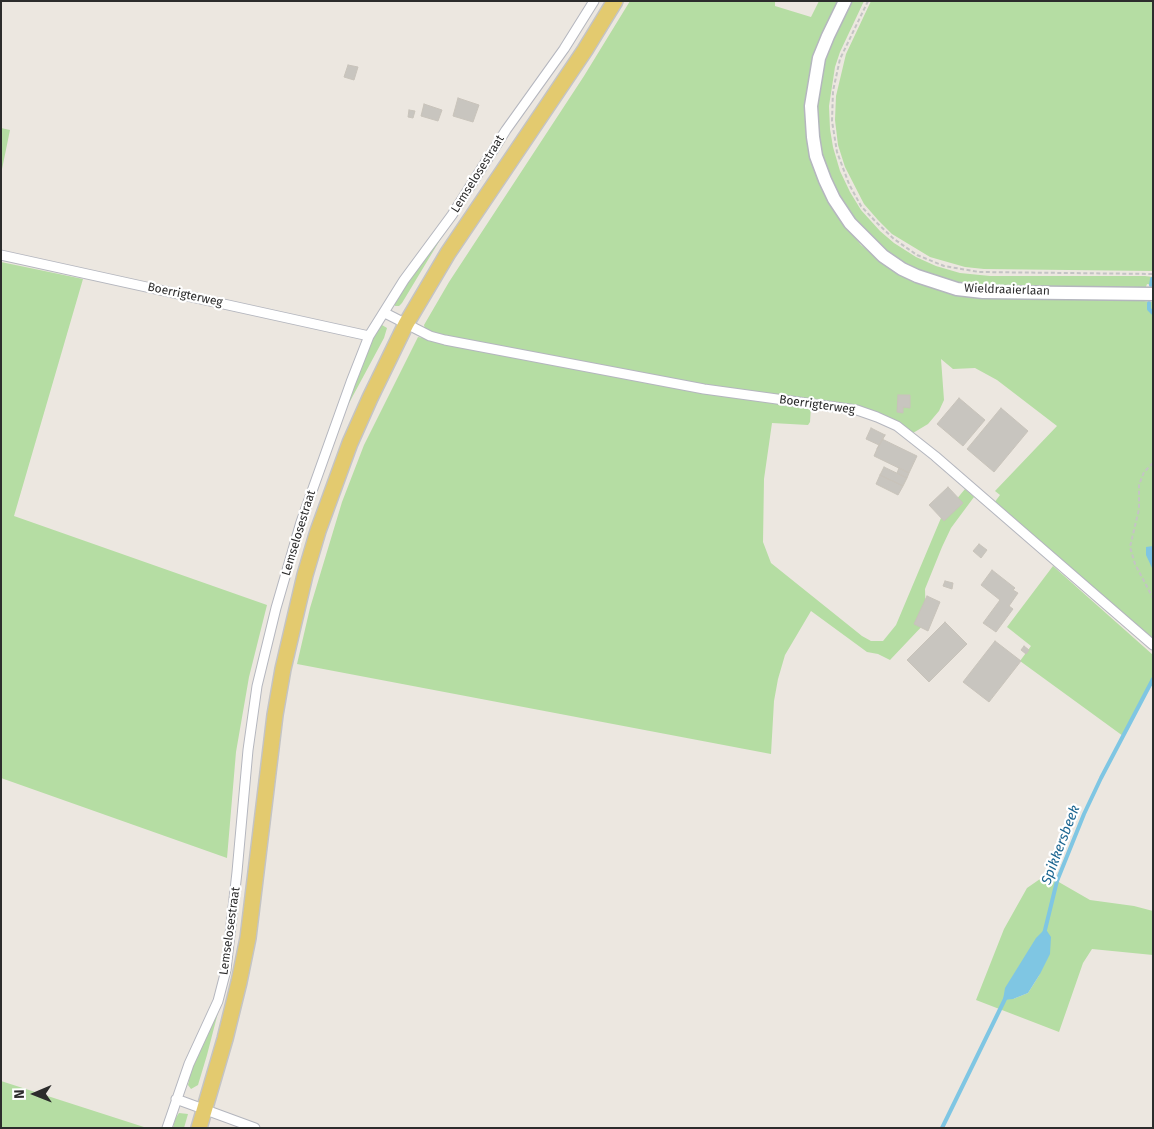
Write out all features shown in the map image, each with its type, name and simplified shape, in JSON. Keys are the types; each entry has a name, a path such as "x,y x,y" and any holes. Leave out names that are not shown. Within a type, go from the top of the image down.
{"main road":[{"path":"199,1128 225,1039 246,947 275,715 283,669 304,575 350,443 406,324 448,253 585,50 615,1"}],"street":[{"name":"Lemselosestraat","path":"167,1128 189,1064 218,1001 226,970 249,741 257,686 276,608 301,522 337,419 370,336 404,280 452,215 506,130 564,49 594,1"},
{"name":"Wieldraaierlaan","path":"845,1 819,58 811,106 811,122 816,156 824,180 842,212 850,223 883,256 902,269 926,280 956,288 983,292 1153,294"},
{"name":"Boerrigterweg","path":"1,255 370,336"},
{"name":"Boerrigterweg","path":"385,313 430,336 445,340 704,389 857,410 877,416 897,426 935,456 1153,645"},
{"path":"176,1099 205,1108 255,1128"}],"path":[{"name":"Wieldraaierlaan","path":"868,1 840,59 833,91 832,121 837,152 849,184 861,206 876,222 894,239 917,255 944,266 970,271 1153,274"},
{"path":"1153,463 1144,472 1139,485 1140,509 1130,547 1135,564 1153,598"}],"green space":[{"path":"630,1 775,1 775,6 811,17 819,1 839,1 814,57 808,81 806,110 841,220 861,245 889,267 919,283 953,294 984,298 1144,298 1144,301 1153,302 1153,642 994,503 1000,495 995,491 1057,426 997,380 975,368 953,369 941,359 944,400 939,411 928,424 913,433 890,419 718,389 435,334 425,329 424,325 449,282 584,76"},
{"path":"851,1 864,1 835,67 829,106 830,129 840,171 850,192 861,210 880,231 894,243 916,257 936,266 960,273 990,276 1145,276 1153,277 1153,285 1147,284 1146,287 971,286 944,281 922,272 904,264 886,251 851,216 841,200 829,177 818,133 817,113 821,75 832,41"},
{"path":"871,1 1153,1 1153,271 984,269 965,267 930,257 892,234 864,204 845,167 838,145 835,120 836,96 846,54"},
{"path":"1,128 10,130 1,174"},
{"path":"449,225 402,303 399,306 395,306 394,304 408,279"},
{"path":"1,262 83,279 14,516 267,605 249,677 236,752 227,858 1,778"},
{"path":"382,325 387,328 384,338 348,405 367,351 378,326"},
{"path":"418,337 541,362 811,407 808,425 772,423 764,479 763,542 771,563 862,636 871,641 883,641 896,625 941,518 965,489 974,497 951,528 925,589 926,622 890,660 878,654 867,652 811,611 785,655 778,679 774,701 771,754 297,664 310,608 342,502 364,445"},
{"path":"1053,566 1153,655 1153,686 1149,685 1123,736 1020,661 1031,646 1007,627"},
{"path":"1040,879 1057,881 1090,900 1134,906 1153,911 1153,955 1092,949 1083,963 1059,1032 976,1000 1004,929 1027,888","holes":["1040,974 1028,993 1013,999"]},
{"path":"222,997 198,1085 191,1089 188,1085 192,1066"},
{"path":"1,1081 147,1128 1,1128"},
{"path":"179,1113 188,1114 184,1128 173,1128 175,1119"}],"water":[{"path":"1153,546 1153,570 1146,555 1146,547"},
{"path":"1044,930 1051,937 1050,954 1040,974 1028,993 1013,999 1003,1000 1005,988 1036,938"}],"building":[{"path":"348,65 358,67 354,80 344,77"},
{"path":"458,98 479,105 473,122 453,116"},
{"path":"424,104 442,110 438,121 421,116"},
{"path":"409,110 415,111 413,118 408,117"},
{"path":"898,395 910,395 910,408 903,407 903,413 897,412"},
{"path":"959,398 985,420 963,446 937,424"},
{"path":"1001,408 1028,431 994,472 967,449"},
{"path":"871,428 885,435 877,449 879,445 866,439"},
{"path":"883,439 917,456 909,473 874,456"},
{"path":"884,467 907,478 903,486 880,475"},
{"path":"899,468 909,473 907,478 897,473"},
{"path":"880,475 903,486 898,495 876,484"},
{"path":"948,487 963,503 944,521 929,505"},
{"path":"979,544 987,550 981,558 973,551"},
{"path":"992,570 1015,588 1013,590 1018,593 1009,606 1013,609 996,632 983,623 1000,600 981,585"},
{"path":"945,581 953,583 952,589 943,586"},
{"path":"927,596 940,602 928,631 914,624"},
{"path":"945,622 967,644 929,682 907,660"},
{"path":"995,641 1021,661 989,702 963,682"},
{"path":"1024,646 1029,650 1026,654 1021,650"}],"waterway":[{"path":"1151,285 1152,279"},
{"path":"1149,303 1149,309 1153,313"},
{"name":"Spikkersbeek","path":"1044,934 1057,881 1084,814 1153,679"},
{"name":"Spikkersbeek","path":"942,1128 1006,997"}]}
